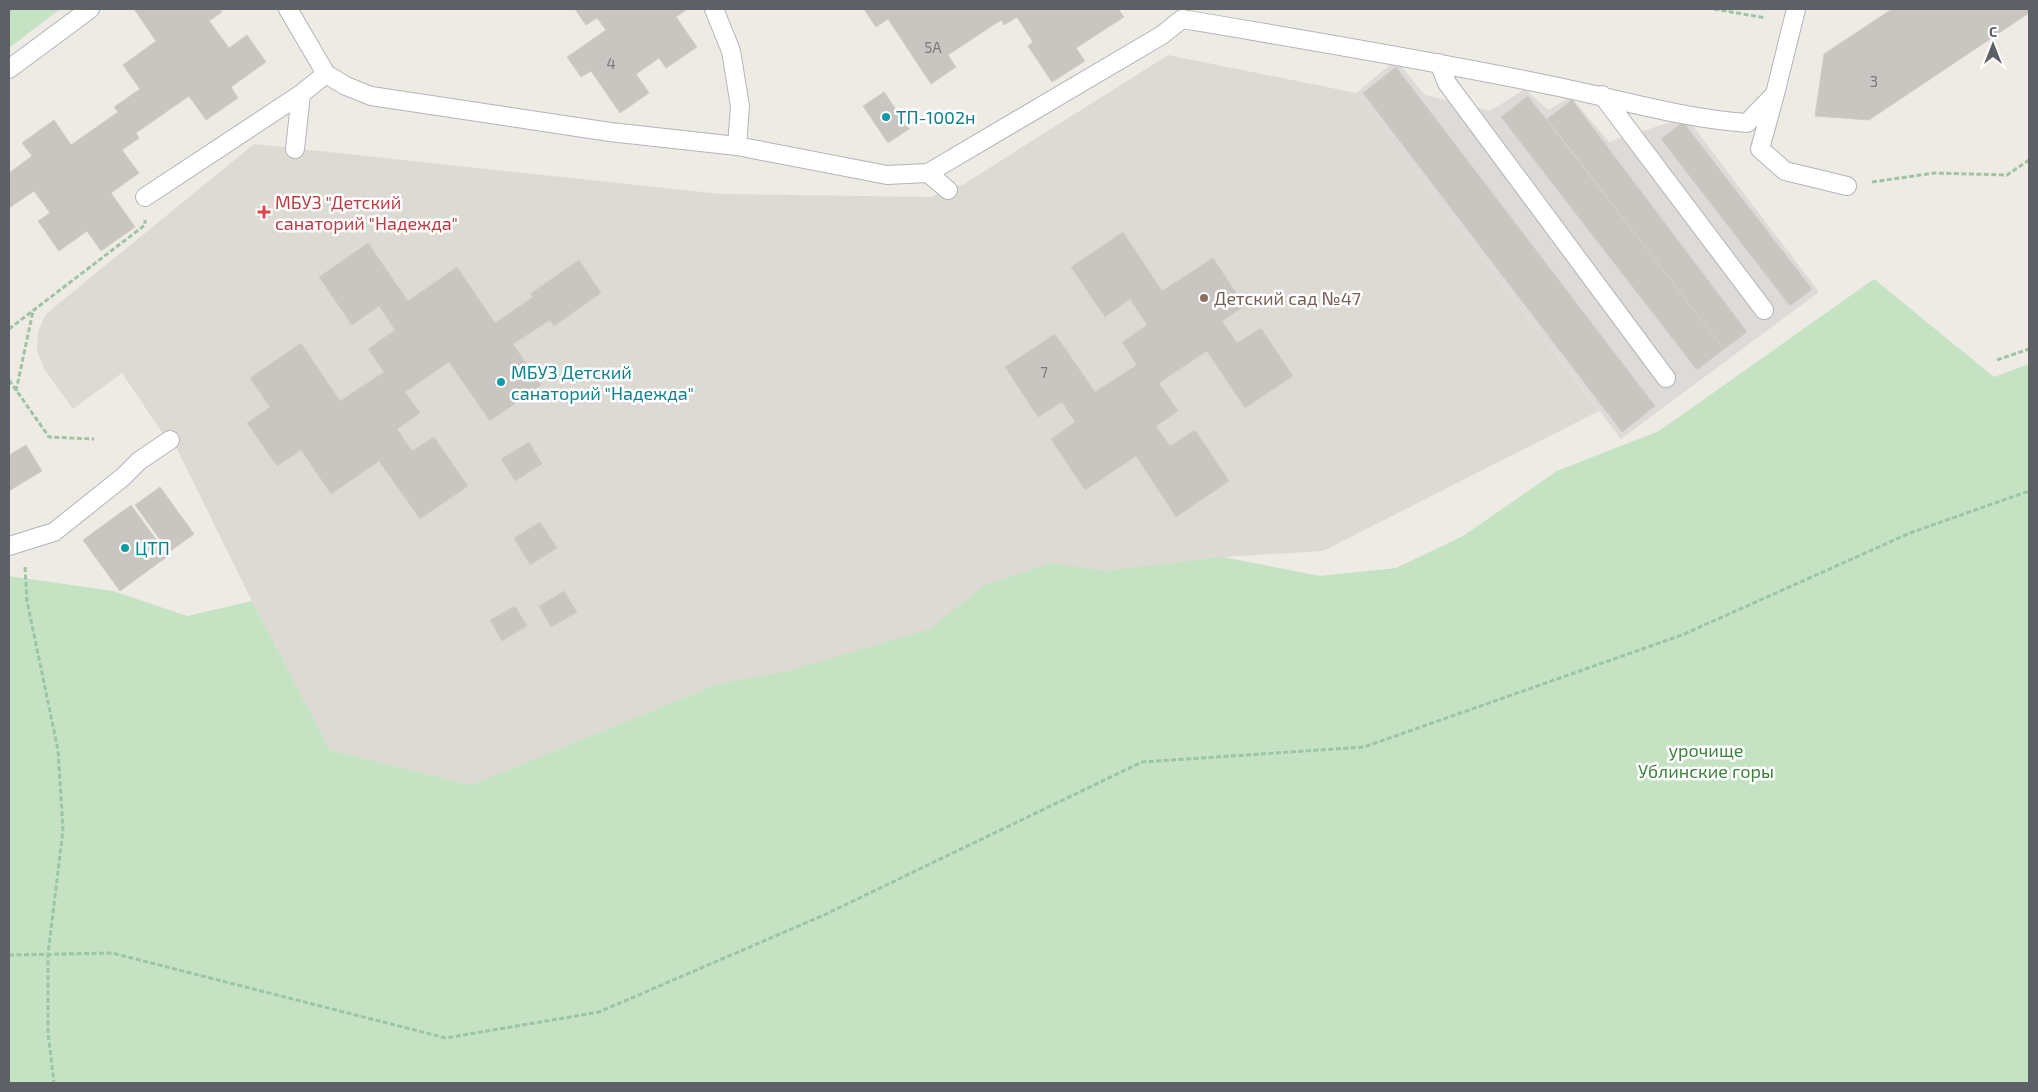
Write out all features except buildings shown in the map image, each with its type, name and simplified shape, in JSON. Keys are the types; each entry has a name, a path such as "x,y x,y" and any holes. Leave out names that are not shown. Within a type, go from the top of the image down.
{"lane":[{"path":"9,69 90,9"},
{"path":"288,9 326,74 346,86 371,96 610,132 737,146 887,176 928,173 1162,35 1180,14 1602,95 1710,120 1747,122 1775,94"},
{"path":"714,9 731,51 740,106 737,146"},
{"path":"1796,9 1760,149 1785,171 1847,186"},
{"path":"1439,63 1447,83 1666,378"},
{"path":"145,197 301,94 326,74"},
{"path":"295,149 301,94"},
{"path":"1602,95 1764,310"},
{"path":"928,173 948,190"},
{"path":"16,543 54,532 123,478 139,460 170,440"}],"path":[{"path":"1714,9 1766,18"},
{"path":"1847,186 1934,173 2007,176 2029,160"},
{"path":"9,329 146,225 145,197"},
{"path":"16,391 33,311"},
{"path":"1997,360 2029,349"},
{"path":"9,380 49,437 94,439"},
{"path":"9,955 112,953 446,1038 599,1012 824,915 1142,762 1364,747 1682,635 1910,532 2029,491"},
{"path":"16,543 58,750 60,777 63,830 48,954 48,1033 54,1083"}],"shaded area":[{"path":"1168,55 1356,93 1599,411 1323,551 1223,557 1137,619 715,685 471,785 330,750 252,601 176,447 161,431 122,373 73,409 45,370 37,352 38,332 46,314 254,144 721,194 931,197 964,184"},
{"path":"1396,60 1425,95 1490,111 1525,89 1548,110 1571,97 1609,142 1686,117 1819,292 1621,439 1356,93"}],"green space":[{"path":"9,9 60,9 9,48"},
{"name":"урочище Ублинские горы","path":"1874,279 1994,377 2029,364 2029,1083 9,1083 9,576 113,591 187,616 252,601 330,750 471,785 715,685 788,671 930,629 985,585 1052,563 1104,571 1223,557 1320,576 1396,568 1463,536 1557,471 1659,431"}],"place":[{"name":"ТП-1002н","path":"886,117"},
{"name":"МБУЗ \"Детский санаторий \"Надежда\"","path":"264,212"},
{"name":"Детский сад №47","path":"1204,298"},
{"name":"МБУЗ Детский санаторий \"Надежда\"","path":"501,382"},
{"name":"ЦТП","path":"125,548"}]}
